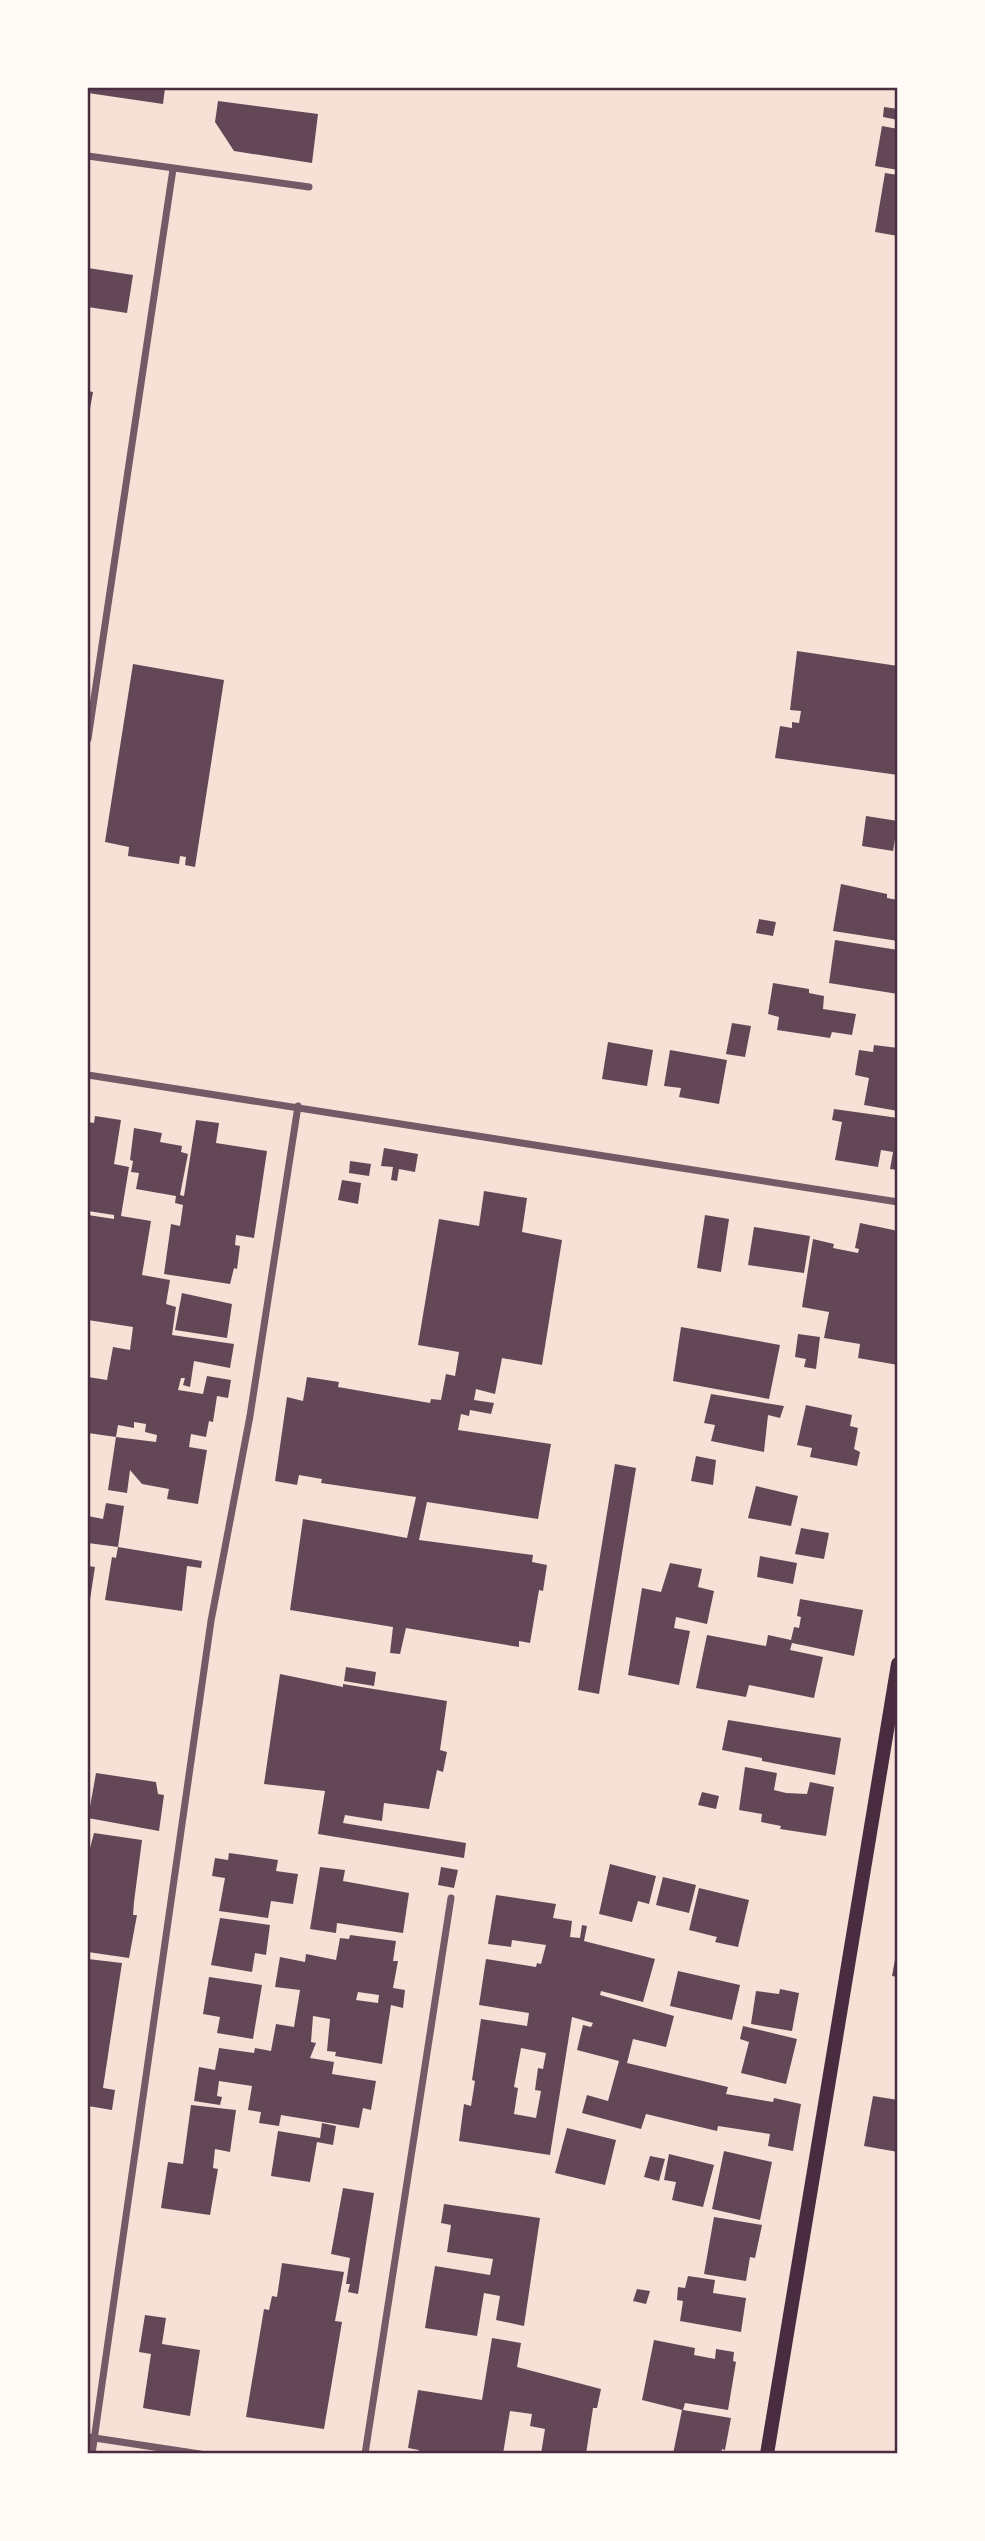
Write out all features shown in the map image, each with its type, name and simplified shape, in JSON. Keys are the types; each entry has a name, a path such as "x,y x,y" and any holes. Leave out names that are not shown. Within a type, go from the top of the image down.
{"main road":[{"path":"767,2454 898,1664"}],"street":[{"path":"88,156 309,187"},
{"path":"88,739 173,169"},
{"path":"88,1075 898,1202"},
{"path":"92,2454 91,2437 211,1621 250,1416 298,1106"},
{"path":"365,2454 451,1898"},
{"path":"91,2437 200,2454"}],"building":[{"path":"88,88 165,88 163,104 88,93"},
{"path":"218,101 318,114 312,163 234,151 215,122"},
{"path":"884,107 898,109 898,120 883,117"},
{"path":"882,126 898,129 898,170 875,166"},
{"path":"885,173 898,175 898,236 875,232"},
{"path":"88,268 133,275 127,313 88,307"},
{"path":"88,391 93,392 89,414 88,414"},
{"path":"797,651 898,666 898,775 775,758 780,726 792,728 792,722 799,723 801,711 790,710"},
{"path":"133,664 224,680 195,867 185,865 186,857 180,856 179,864 128,856 129,847 105,842"},
{"path":"866,816 898,821 893,851 862,846"},
{"path":"841,884 887,894 887,898 898,900 898,941 833,931"},
{"path":"759,919 776,922 773,936 756,933"},
{"path":"835,940 898,950 898,994 829,983"},
{"path":"773,983 809,989 809,993 824,996 823,1009 856,1014 852,1035 832,1032 830,1038 777,1030 779,1017 768,1014"},
{"path":"732,1023 751,1026 745,1057 726,1054"},
{"path":"608,1042 653,1050 647,1086 602,1079"},
{"path":"874,1045 898,1048 898,1111 864,1105 869,1078 855,1075 859,1050 873,1052"},
{"path":"670,1050 727,1060 719,1104 679,1097 681,1088 664,1086"},
{"path":"834,1109 898,1118 898,1170 890,1169 893,1152 881,1150 878,1167 835,1160 842,1122 832,1120"},
{"path":"95,1116 121,1120 114,1164 129,1167 121,1216 151,1221 142,1275 170,1280 166,1304 176,1307 172,1335 234,1344 230,1368 194,1361 190,1387 183,1385 185,1378 181,1378 178,1390 203,1394 207,1376 231,1380 228,1398 217,1396 213,1422 209,1421 206,1437 191,1434 189,1447 207,1450 198,1504 167,1499 169,1489 142,1484 130,1470 127,1493 108,1490 116,1437 88,1433 88,1377 107,1380 113,1347 130,1350 133,1327 88,1320 88,1215 114,1219 114,1215 88,1211 88,1122 94,1123","holes":["134,1422 146,1424 145,1432 157,1435 156,1442 116,1437 118,1425 134,1428"]},
{"path":"196,1120 219,1123 216,1143 267,1151 254,1238 236,1235 235,1245 240,1246 237,1269 234,1268 230,1284 164,1274 171,1224 180,1226 183,1205 175,1203 176,1196 136,1189 139,1173 131,1172 134,1128 162,1133 160,1142 182,1146 181,1152 188,1154 180,1195 184,1196"},
{"path":"384,1148 418,1154 415,1172 399,1169 397,1181 391,1180 393,1167 381,1166"},
{"path":"350,1161 371,1164 369,1176 349,1173"},
{"path":"342,1180 361,1183 358,1204 338,1200"},
{"path":"484,1191 527,1198 522,1232 562,1240 542,1365 502,1358 495,1394 476,1389 474,1400 494,1403 491,1414 470,1410 469,1416 461,1414 458,1430 551,1444 538,1519 427,1502 419,1540 533,1555 532,1562 547,1565 543,1591 539,1590 530,1643 519,1641 519,1647 406,1628 400,1654 390,1653 393,1627 290,1610 303,1519 407,1538 416,1497 321,1483 322,1479 299,1475 297,1485 275,1481 287,1397 303,1401 307,1377 339,1382 338,1387 430,1403 431,1399 441,1400 446,1374 455,1376 459,1352 418,1345 439,1219 479,1226"},
{"path":"705,1215 729,1219 721,1272 697,1268"},
{"path":"860,1223 898,1231 898,1365 858,1358 860,1344 824,1338 829,1312 802,1307 813,1239 834,1244 833,1248 858,1253 859,1249 855,1248"},
{"path":"754,1227 810,1236 804,1273 748,1265"},
{"path":"182,1293 232,1304 227,1338 175,1330"},
{"path":"681,1327 780,1345 769,1399 673,1381"},
{"path":"798,1334 820,1337 816,1369 804,1367 806,1359 795,1357"},
{"path":"711,1394 784,1406 780,1418 768,1415 764,1452 711,1441 715,1425 704,1423"},
{"path":"806,1405 852,1415 850,1426 858,1428 854,1449 860,1452 857,1466 810,1457 812,1448 797,1445"},
{"path":"696,1456 716,1460 713,1485 691,1481"},
{"path":"615,1464 636,1468 599,1694 578,1690"},
{"path":"756,1486 798,1496 791,1526 748,1518"},
{"path":"106,1503 124,1506 118,1547 88,1543 88,1516 103,1519"},
{"path":"801,1528 829,1533 824,1559 795,1554"},
{"path":"118,1547 202,1561 201,1568 187,1566 182,1611 105,1600 112,1557 116,1558"},
{"path":"760,1556 797,1563 793,1584 757,1577"},
{"path":"670,1563 702,1569 698,1587 714,1591 707,1624 676,1617 674,1628 690,1631 679,1685 628,1675 642,1588 661,1592"},
{"path":"88,1566 95,1567 89,1606 88,1605"},
{"path":"800,1599 863,1610 854,1656 792,1643 790,1650 823,1657 814,1698 749,1685 746,1697 696,1688 707,1635 766,1646 768,1635 791,1640 794,1627 799,1628 801,1617 797,1616"},
{"path":"346,1667 376,1672 374,1686 344,1681"},
{"path":"280,1674 343,1687 343,1684 447,1701 440,1750 447,1752 443,1772 437,1770 429,1809 384,1803 382,1821 345,1815 343,1823 466,1843 464,1858 318,1834 325,1791 264,1784"},
{"path":"728,1720 841,1738 835,1775 722,1750"},
{"path":"745,1767 777,1773 774,1790 786,1793 807,1794 810,1782 834,1787 826,1836 780,1829 781,1826 761,1822 762,1814 739,1810"},
{"path":"96,1773 156,1782 158,1794 164,1795 159,1831 88,1818"},
{"path":"702,1792 719,1796 716,1809 698,1805"},
{"path":"94,1833 142,1840 133,1915 137,1915 129,1958 88,1952 88,1856"},
{"path":"229,1853 278,1860 276,1871 298,1874 293,1904 271,1901 268,1918 219,1911 225,1878 212,1876 215,1858 228,1860"},
{"path":"610,1864 656,1876 649,1904 638,1901 632,1922 599,1914"},
{"path":"320,1867 345,1870 343,1881 409,1893 403,1933 337,1923 336,1933 310,1929"},
{"path":"441,1867 458,1870 454,1888 438,1885"},
{"path":"663,1877 696,1885 689,1913 656,1905"},
{"path":"699,1888 749,1900 738,1947 715,1942 717,1937 689,1930"},
{"path":"496,1895 556,1904 553,1918 572,1921 570,1937 580,1938 582,1925 587,1926 584,1941 655,1959 643,2002 601,1991 600,1995 674,2016 666,2047 633,2039 627,2063 728,2087 726,2094 773,2102 774,2098 801,2104 793,2151 768,2146 770,2134 718,2126 717,2131 646,2114 641,2129 582,2113 587,2095 608,2101 619,2061 577,2050 583,2025 591,2027 593,2023 572,2017 550,2155 459,2141 464,2104 471,2106 481,2019 527,2026 529,2013 479,2005 486,1959 536,1967 537,1963 541,1964 546,1945 512,1940 511,1947 488,1944","holes":["521,2048 546,2053 543,2069 538,2068 535,2090 541,2091 536,2118 514,2114 518,2088 514,2087"]},
{"path":"220,1918 270,1925 266,1955 255,1953 252,1972 211,1965"},
{"path":"350,1935 396,1941 393,1961 398,1961 393,1988 405,1990 403,2008 391,2005 382,2064 335,2056 336,2052 327,2051 330,2019 313,2016 311,2042 316,2043 310,2058 334,2062 332,2074 376,2081 371,2110 363,2108 359,2128 281,2115 279,2126 259,2123 261,2112 248,2110 252,2086 219,2081 217,2096 222,2097 220,2105 194,2101 199,2067 215,2070 219,2048 254,2053 255,2048 271,2051 276,2024 294,2027 300,1990 275,1987 280,1957 305,1962 306,1954 336,1960 340,1938 349,1939","holes":["358,1992 379,1995 378,2003 356,2000"]},
{"path":"898,1954 898,1977 892,1976"},
{"path":"88,1959 122,1963 103,2088 115,2090 112,2110 88,2106"},
{"path":"678,1971 740,1985 732,2020 670,2006"},
{"path":"209,1977 262,1985 253,2039 217,2033 220,2017 203,2014"},
{"path":"780,1989 799,1993 792,2031 751,2024 756,1991 779,1994"},
{"path":"743,2026 797,2039 786,2084 741,2073 749,2042 740,2039"},
{"path":"873,2096 898,2100 898,2152 864,2146"},
{"path":"191,2105 236,2110 230,2152 215,2149 213,2168 218,2169 210,2215 161,2208 168,2162 183,2164"},
{"path":"322,2123 336,2126 333,2145 317,2142 310,2182 271,2176 278,2131 320,2138"},
{"path":"567,2128 616,2140 605,2185 555,2173"},
{"path":"724,2151 772,2162 760,2220 712,2209"},
{"path":"669,2154 714,2165 703,2207 672,2200 676,2182 664,2180"},
{"path":"650,2156 665,2159 659,2181 644,2177"},
{"path":"343,2188 374,2193 358,2294 348,2292 350,2284 346,2284 350,2258 331,2254"},
{"path":"444,2204 540,2218 524,2326 496,2320 500,2296 484,2293 477,2336 425,2328 435,2266 490,2275 493,2259 447,2252 451,2225 441,2223"},
{"path":"714,2217 762,2225 755,2258 750,2257 746,2281 704,2274"},
{"path":"282,2263 344,2272 335,2321 342,2322 324,2429 246,2417 264,2309 269,2310 272,2296 277,2297"},
{"path":"688,2276 715,2280 713,2293 746,2298 741,2332 680,2321 683,2301 677,2300 678,2287 685,2288"},
{"path":"637,2289 650,2291 646,2304 633,2301"},
{"path":"145,2315 166,2318 162,2344 200,2350 190,2416 143,2408 151,2354 139,2352"},
{"path":"492,2338 521,2343 517,2367 601,2389 597,2408 593,2408 586,2454 541,2454 545,2429 530,2426 532,2414 510,2411 503,2454 418,2454 419,2450 408,2448 418,2390 482,2400"},
{"path":"654,2340 695,2348 694,2355 715,2359 716,2349 734,2352 733,2361 736,2362 728,2410 685,2403 683,2410 731,2418 725,2450 722,2449 721,2454 673,2454 682,2410 642,2400"}]}
